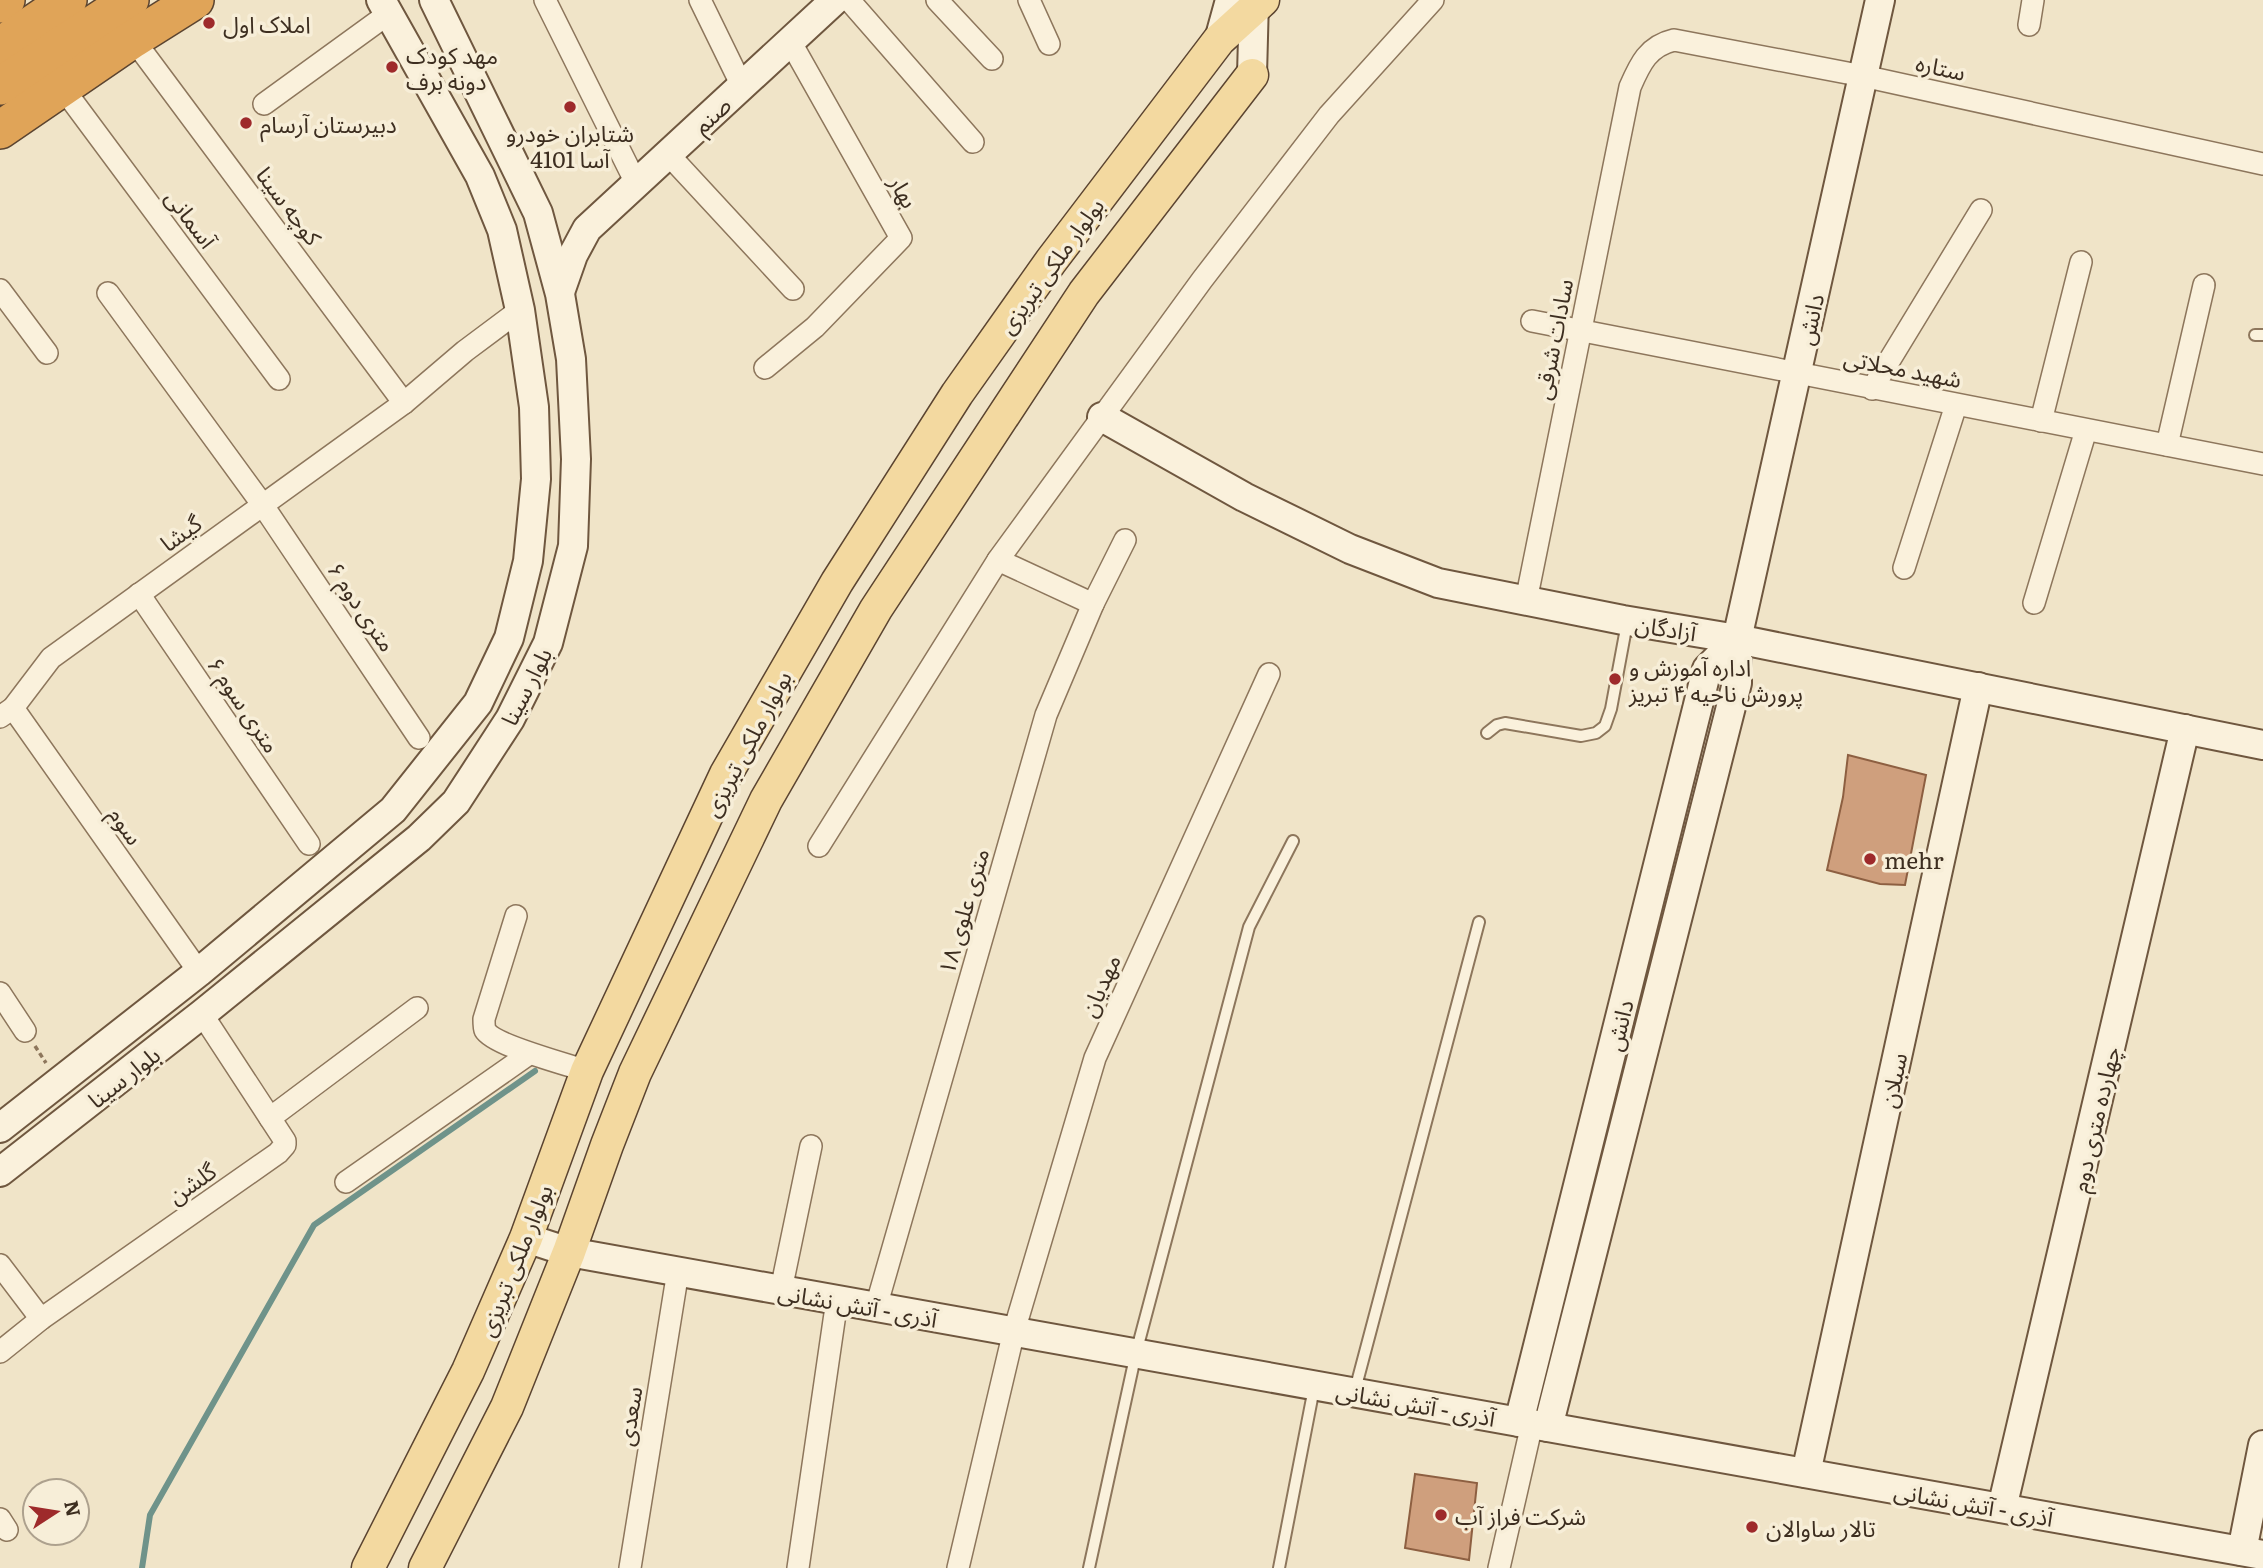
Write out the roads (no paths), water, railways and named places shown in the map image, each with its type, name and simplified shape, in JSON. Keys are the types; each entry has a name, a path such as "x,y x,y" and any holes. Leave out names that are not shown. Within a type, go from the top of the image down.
{"highway":[{"path":"0,4 6,0"},
{"path":"0,46 68,0"},
{"path":"0,86 130,0"},
{"path":"0,130 134,38 195,0"}],"main road":[{"name":"بولوار ملکی تبریزی","path":"368,1568 467,1371 526,1238 587,1071 726,774 837,582 957,394 1051,261 1250,2"},
{"name":"بولوار ملکی تبریزی","path":"425,1568 507,1407 569,1252 635,1073 772,789 876,610 1084,292 1252,75"}],"street":[{"name":"بلوار سینا","path":"0,1172 202,1014 419,838 456,803 510,719 548,643 573,546 576,459 571,359 560,294 538,213 434,0"},
{"path":"545,0 636,183"},
{"path":"700,0 742,86"},
{"name":"صنم","path":"587,229 835,0"},
{"path":"849,0 972,142"},
{"path":"937,0 992,59"},
{"path":"1029,0 1049,44"},
{"path":"819,845 998,560 1102,416 1329,115 1433,0"},
{"name":"دانش","path":"1533,1425 1737,683 1737,639 1880,0"},
{"path":"2029,25 2033,0"},
{"path":"1250,2 1252,75"},
{"name":"بلوار سینا","path":"0,1128 199,972 393,810 478,704 509,638 528,561 536,479 534,407 520,310 502,230 480,176 385,7"},
{"path":"264,104 385,7"},
{"name":"کوچه سینا","path":"134,38 404,403"},
{"name":"ستاره","path":"1630,87 1645,56 1657,46 1674,40 1863,76 2263,164"},
{"name":"بهار","path":"765,368 815,327 901,238 790,41"},
{"name":"آسمانی","path":"62,87 279,379"},
{"name":"سادات شرقی","path":"1526,601 1630,87"},
{"path":"668,154 793,289"},
{"path":"534,205 551,217 587,229 573,255 560,294"},
{"path":"1872,389 1981,210"},
{"path":"2042,421 2081,262"},
{"path":"2167,445 2204,285"},
{"path":"0,290 47,353"},
{"name":"۶ متری دوم","path":"108,293 262,504 419,738"},
{"name":"گیشا","path":"7,713 51,658 404,403 465,351 520,310"},
{"name":"شهید محلاتی","path":"1532,321 2263,464"},
{"path":"1904,568 1956,405"},
{"name":"آزادگان","path":"1102,416 1244,497 1350,548 1438,583 1737,639 2263,745"},
{"path":"2034,603 2086,430"},
{"name":"۱۸ متری علوی","path":"876,1307 1046,715 1093,604 1125,540"},
{"path":"998,560 1093,604"},
{"name":"۶ متری سوم","path":"139,594 309,844"},
{"name":"مهدیان","path":"958,1568 1014,1331 1095,1058 1269,674"},
{"name":"سبلان","path":"1806,1474 1978,687"},
{"name":"سوم","path":"7,713 199,972"},
{"name":"چهارده متری دوم","path":"2002,1508 2185,729"},
{"path":"393,810 419,838"},
{"path":"516,915 484,1019 485,1029 490,1035 529,1054 587,1071"},
{"path":"0,993 25,1031"},
{"path":"270,1118 417,1008"},
{"name":"گلشن","path":"0,1352 41,1318 278,1153 285,1145 285,1141 202,1014"},
{"path":"346,1182 529,1054"},
{"path":"781,1290 811,1146"},
{"name":"آذرى - آتش نشانى","path":"526,1238 569,1252 2252,1553"},
{"path":"0,1265 41,1318"},
{"name":"سعدی","path":"631,1568 678,1271"},
{"path":"798,1568 836,1300"},
{"path":"1499,1568 1533,1425"},
{"path":"2252,1553 2263,1445"}],"lane":[{"path":"1487,733 1505,723 1581,736 1596,733 1605,726 1611,709 1627,620"},
{"path":"1089,1568 1136,1353 1249,927 1293,841"},
{"path":"1354,1392 1479,922"},
{"path":"1279,1568 1315,1385"}],"waterway":[{"path":"142,1568 150,1515 314,1225 535,1071"}],"place":[{"name":"املاک اول","path":"209,23"},
{"name":"مهد کودک دونه برف","path":"392,67"},
{"name":"شتابران خودرو 4101 آسا","path":"570,107"},
{"name":"دبیرستان آرسام","path":"246,123"},
{"name":"اداره آموزش و پرورش ناحیه ۴ تبریز","path":"1615,679"},
{"name":"mehr","path":"1870,859"},
{"name":"شرکت فراز آب","path":"1441,1515"},
{"name":"تالار ساوالان","path":"1752,1527"}]}
